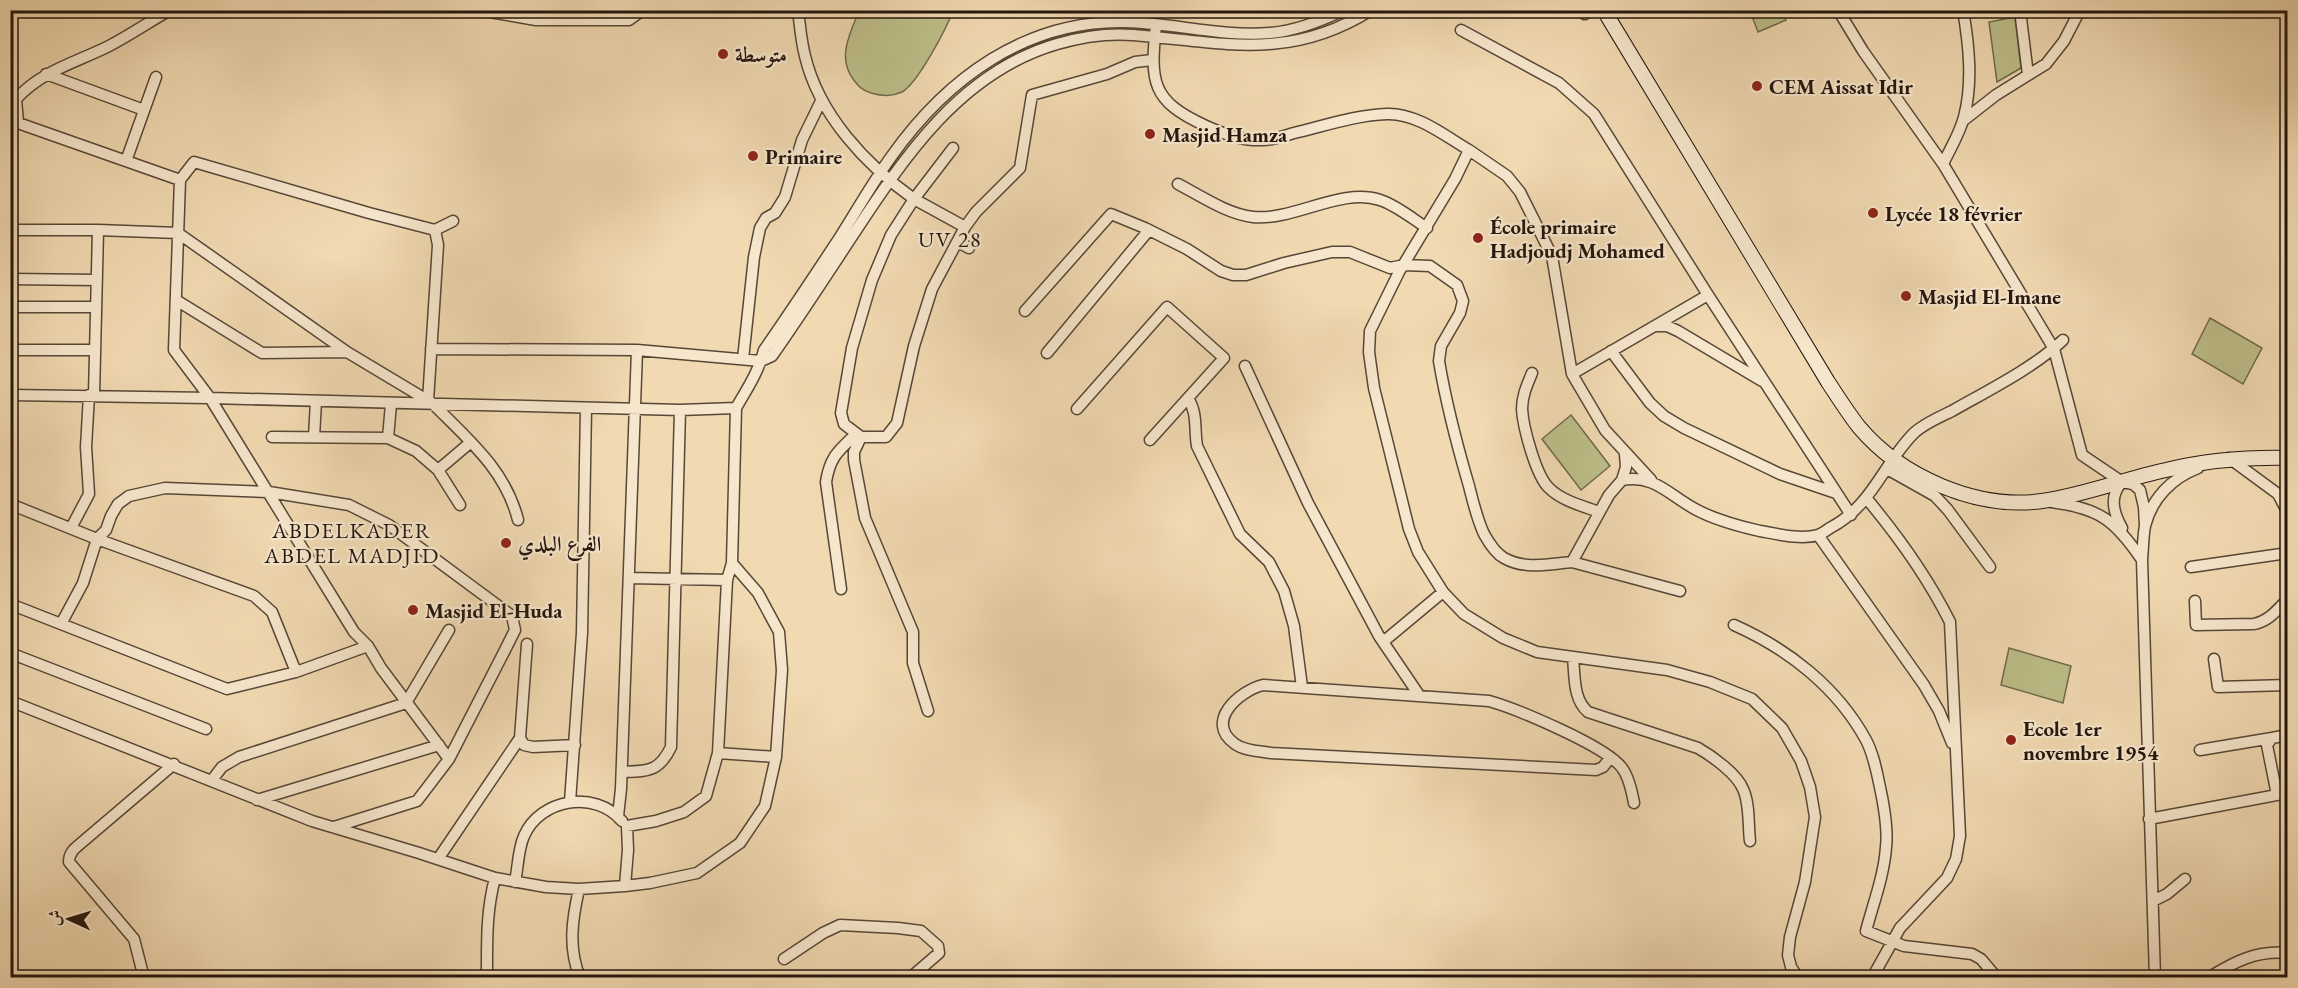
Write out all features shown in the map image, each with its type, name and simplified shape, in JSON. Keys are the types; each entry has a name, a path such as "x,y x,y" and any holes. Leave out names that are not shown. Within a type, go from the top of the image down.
{"street":[{"path":"170,10 109,46 46,74 29,85 16,99 14,120 180,180"},
{"path":"478,10 536,20 629,20 643,10"},
{"path":"798,10 805,56 821,101 884,178 914,199 965,227"},
{"path":"884,178 891,156 923,117 955,86 994,56 1038,35 1065,27 1104,22 1231,33 1271,33 1310,24 1344,10"},
{"path":"431,349 637,350 761,361 772,356 884,178 936,122 977,84 1005,65 1035,51 1070,40 1116,34 1226,45 1269,45 1292,42 1327,33 1371,10"},
{"path":"1606,10 1608,17 1828,382 1859,427 1877,445 1890,463 1935,496 1990,567"},
{"path":"1838,10 1863,51 1943,164 2054,349 2082,455 2122,482 2133,484 2140,490 2145,526 2142,560 2154,978"},
{"path":"1943,164 1964,120 1968,99 1969,71 1963,10"},
{"path":"2020,10 2028,75"},
{"path":"1964,120 1996,95 2046,64 2064,41 2079,10"},
{"path":"1155,25 1152,60 1161,96 1183,115 1226,135 1245,140 1264,140 1317,127 1389,114 1412,118 1469,150 1507,176 1520,192 1536,220 1552,256 1572,374 1605,430 1651,480 1695,509 1727,522 1759,531 1790,536 1818,535 1851,515 1868,499 1890,463 1915,431 2054,349 2063,340"},
{"path":"1461,30 1559,83 1594,114 1851,515"},
{"path":"953,148 944,165 914,199 872,280 866,315 852,348 850,389 841,413 844,424 858,436 886,437 897,423 909,394 923,316 932,289 965,227 976,212 1012,184 1020,168 1032,95 1107,74 1135,62 1152,60"},
{"path":"46,74 144,110"},
{"path":"126,161 156,77"},
{"path":"744,359 754,256 760,228 766,218 775,213 785,197 802,140 821,101"},
{"path":"1469,150 1455,180 1404,265 1370,331 1369,352 1374,388 1409,529 1418,552 1443,592 1464,614 1503,638 1537,652 1622,662 1667,670 1710,682 1752,699 1782,728 1801,761 1810,787 1815,817 1805,882 1790,936 1788,955 1796,977"},
{"path":"449,759 406,704 368,646 354,632 210,398 174,350 180,180 194,162 435,230 453,221"},
{"path":"1178,184 1231,211 1253,217 1271,216 1362,196 1381,200 1427,228"},
{"path":"1025,311 1111,214 1149,230 1187,249 1221,271 1233,275 1246,275 1332,252 1350,252 1390,268 1404,265 1430,266 1457,285 1462,292 1463,301 1460,313 1441,346 1439,361 1462,463 1484,533 1492,547 1502,557 1514,562 1532,566 1572,562 1680,591"},
{"path":"10,230 178,233 347,352 433,404 497,471 514,506 518,520"},
{"path":"71,528 89,494 86,447 95,350 98,230"},
{"path":"433,404 431,349 438,245 435,230"},
{"path":"1047,353 1149,230"},
{"path":"958,242 969,248"},
{"path":"10,279 97,280"},
{"path":"1572,374 1708,295"},
{"path":"176,300 262,353 347,352"},
{"path":"10,307 96,307"},
{"path":"1077,409 1167,307 1224,358 1150,440"},
{"path":"923,316 934,320"},
{"path":"1654,326 1667,326 1678,331 1765,383"},
{"path":"10,350 95,350"},
{"path":"618,816 630,578 637,350"},
{"path":"1611,351 1650,403 1674,422 1780,474 1837,494"},
{"path":"627,826 656,821 684,812 706,796 718,753 727,580 732,563 736,408 761,361"},
{"path":"1245,366 1308,503 1383,642 1419,695"},
{"path":"1532,373 1524,391 1522,408 1524,425 1540,477 1558,496 1599,512"},
{"path":"10,395 92,395 680,410 736,408"},
{"path":"1188,398 1196,414 1197,446 1240,534 1269,562 1284,591 1294,626 1302,687"},
{"path":"314,437 316,401"},
{"path":"388,438 390,404"},
{"path":"570,802 584,577 586,408"},
{"path":"622,772 646,771 657,767 665,761 671,747 680,410"},
{"path":"841,589 826,482 829,465 835,454 858,436"},
{"path":"858,436 854,460 865,518 913,632 913,663 928,711"},
{"path":"272,437 388,438 416,451 438,470 460,505"},
{"path":"438,470 471,442"},
{"path":"1572,562 1599,512 1622,480 1626,467 1625,454"},
{"path":"2042,501 2164,470 2224,459 2288,459"},
{"path":"2224,459 2278,494 2288,513"},
{"path":"2145,526 2156,501 2173,481 2188,472 2224,459"},
{"path":"1890,463 1952,491 2000,502 2042,501 2068,504 2099,515 2115,525 2126,536"},
{"path":"1622,480 1637,477 1651,480"},
{"path":"2122,482 2116,489 2115,514 2142,560"},
{"path":"61,624 83,583 97,539 106,530 118,504 129,496 165,488 269,492 349,505 389,525 512,616 515,630 449,759 417,801 333,827"},
{"path":"1868,499 1940,601 1950,622 1960,836 1956,860 1947,878 1900,928 1872,978"},
{"path":"10,504 254,597 272,612 296,672"},
{"path":"1818,535 1924,685 1939,711 1957,755"},
{"path":"2191,567 2288,553"},
{"path":"10,701 212,780 256,800 495,878 579,889 650,883 697,873 740,843 765,806 776,757 782,670 779,632 758,593 732,563"},
{"path":"630,578 727,580"},
{"path":"1383,642 1443,592"},
{"path":"2195,602 2196,625 2242,624 2263,622 2288,599"},
{"path":"10,604 227,690 296,672 368,646"},
{"path":"1734,625 1777,647 1806,668 1827,688 1866,741 1878,775 1884,807 1887,844 1866,931 1891,942 1972,954 1981,959 1997,978"},
{"path":"212,780 222,766 239,757 406,704 449,630"},
{"path":"438,859 520,738 527,644"},
{"path":"10,653 207,729"},
{"path":"1573,658 1577,697 1581,706 1588,712 1698,748 1711,755 1728,771 1743,787 1750,841"},
{"path":"2214,659 2218,687 2288,685"},
{"path":"1610,758 1603,767 1596,770 1271,753 1237,745 1224,732 1223,721 1228,707 1250,688 1263,685 1489,701 1505,705 1592,745 1610,758 1622,768 1634,803"},
{"path":"2200,750 2288,735"},
{"path":"520,738 524,745 533,747 575,745"},
{"path":"2149,819 2282,794 2267,745 2272,738"},
{"path":"256,800 439,745"},
{"path":"718,753 776,757"},
{"path":"144,978 134,939 84,882 69,862 69,858 71,852 80,844 174,765"},
{"path":"515,882 524,836 538,815 555,805 591,802 618,816 627,826 625,886"},
{"path":"495,878 489,897 487,916 487,972 496,978"},
{"path":"2152,901 2167,894 2185,879"},
{"path":"579,889 572,929 572,949 580,978"},
{"path":"784,959 823,933 840,926 898,928 921,932 938,946 939,953 910,978"},
{"path":"2208,978 2235,961 2252,954 2288,953"}],"green space":[{"path":"859,10 953,11 938,42 916,78 902,92 887,96 863,89 848,71 845,54"},
{"path":"1750,11 1782,11 1786,20 1758,32"},
{"path":"2015,17 2021,68 1997,82 1989,22"},
{"path":"2210,318 2262,348 2243,384 2192,354"},
{"path":"1571,415 1610,466 1581,490 1542,439"},
{"path":"2009,648 2071,666 2063,703 2001,685"}],"place":[{"name":"متوسطة","path":"723,54"},
{"name":"CEM Aissat Idir","path":"1757,86"},
{"name":"Masjid Hamza","path":"1150,134"},
{"name":"Primaire","path":"753,156"},
{"name":"Lycée 18 février","path":"1873,213"},
{"name":"École primaire Hadjoudj Mohamed","path":"1478,238"},
{"name":"Masjid El-Imane","path":"1906,296"},
{"name":"الفرع البلدي","path":"506,543"},
{"name":"Masjid El-Huda","path":"413,610"},
{"name":"Ecole 1er novembre 1954","path":"2011,740"}],"district":[{"name":"UV 28","path":"950,239"},
{"name":"ABDELKADER ABDEL MADJID","path":"352,542"}]}
